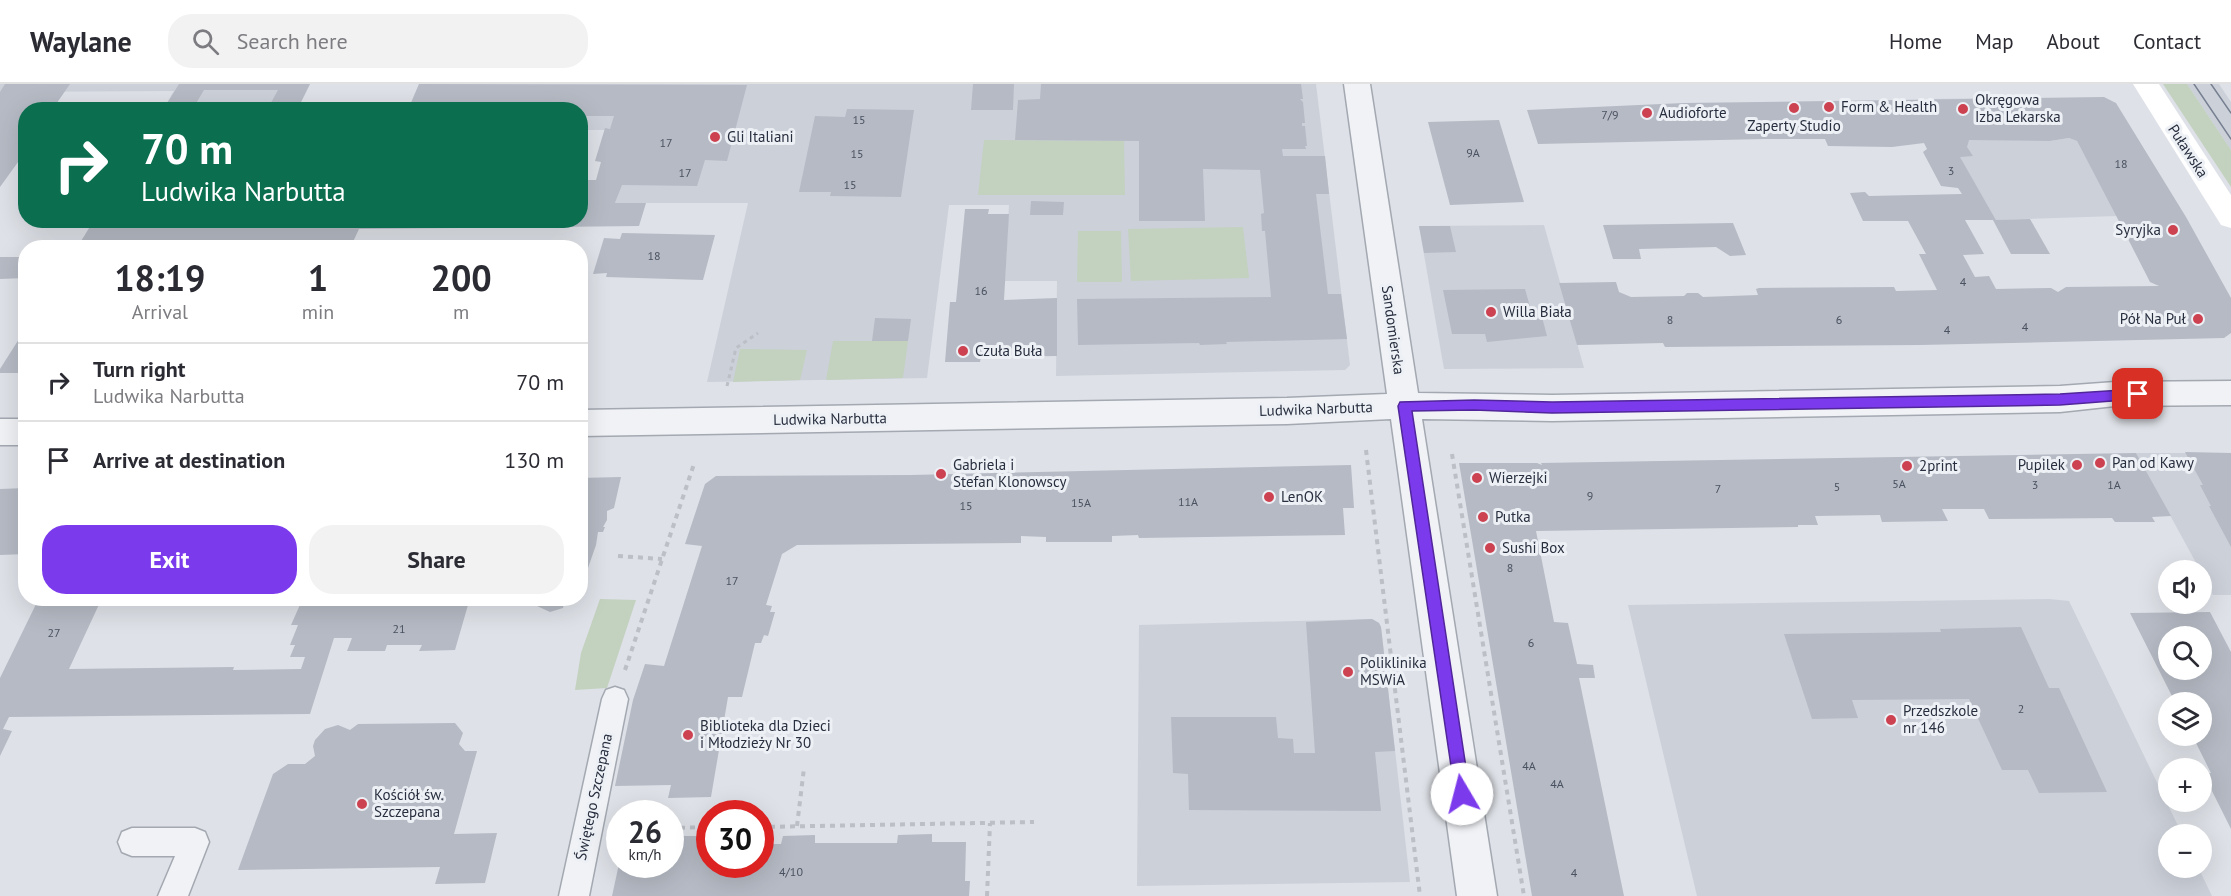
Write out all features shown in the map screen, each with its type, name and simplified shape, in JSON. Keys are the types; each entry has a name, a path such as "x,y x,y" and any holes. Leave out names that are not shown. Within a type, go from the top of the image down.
{"main road":[{"name":"Puławska","path":"2145,84 2231,218"}],"street":[{"name":"Sandomierska","path":"1357,84 1476,896"},
{"name":"Ludwika Narbutta","path":"588,423 1275,411 1405,406 1659,406 2060,399 2115,394 2231,393"},
{"path":"0,432 18,432"}],"lane":[{"name":"Świętego Szczepana","path":"573,896 615,699"},
{"path":"132,843 195,842 173,896"}],"path":[{"path":"727,386 736,348 758,333"},
{"path":"1365,450 1420,896"},
{"path":"1452,454 1524,896"},
{"path":"615,699 694,464"},
{"path":"618,556 662,559"},
{"path":"797,826 804,768"},
{"path":"774,826 1034,822"},
{"path":"987,896 990,823"}],"shaded area":[{"path":"0,84 310,84 301,102 167,102 174,91 0,92"},
{"path":"419,84 1316,84 1350,365 1345,370 1056,376 1057,281 1005,281 1009,205 949,205 927,378 707,382 748,203 615,203 640,130 588,130 588,102 411,102"},
{"path":"2187,84 2219,84 2231,102 2231,150"},
{"path":"2013,98 2050,141 2069,138 2077,141 2117,216 1996,220 1926,99"},
{"path":"1544,225 1584,368 1444,369 1419,226"},
{"path":"2136,453 2231,453 2231,595 2213,595 2212,560 2195,560"},
{"name":"Przedszkole nr 146","path":"2049,599 2069,601 2158,785 2158,812 2171,812 2177,824 2158,824 2158,878 2203,878 2212,896 1697,896 1628,605"},
{"path":"1372,619 1381,627 1410,882 1137,886 1139,625"}],"green space":[{"path":"2163,84 2187,84 2231,150 2231,187"},
{"path":"984,140 1124,141 1125,195 978,195"},
{"path":"1243,227 1249,278 1131,281 1128,229"},
{"path":"1078,231 1121,231 1122,282 1077,282"},
{"path":"833,341 908,341 903,378 826,380"},
{"path":"740,349 807,350 800,380 733,382"},
{"path":"600,599 636,600 607,688 575,690 581,653"}],"building":[{"path":"5,84 70,84 58,102 18,102 18,162 0,187 0,92"},
{"path":"179,84 310,84 301,102 271,102 278,90 204,90 197,102 168,102"},
{"path":"419,84 747,85 727,161 705,160 697,186 622,185 615,203 646,203 639,226 588,227 588,180 596,180 601,162 595,161 605,128 610,129 614,116 588,116 588,102 411,102"},
{"path":"973,84 1014,84 1013,110 971,110"},
{"path":"1041,84 1301,84 1303,99 1300,99 1303,102 1305,123 1302,123 1302,126 1305,126 1307,146 1305,146 1306,149 1282,149 1283,156 1325,156 1329,194 1316,194 1328,294 1341,294 1347,339 1226,342 1227,344 1200,345 1199,343 1078,345 1077,299 1271,297 1265,231 1262,231 1261,214 1264,213 1260,170 1203,169 1205,221 1139,221 1139,141 1015,140 1018,100 1040,99"},
{"path":"2104,97 2116,103 2186,217 2231,298 2231,333 2224,338 1920,345 1665,347 1663,343 1577,345 1559,283 1616,282 1619,292 1631,297 1684,296 1687,293 1698,293 1703,297 1758,295 1756,289 1759,288 1894,287 1896,291 1937,290 1919,254 1926,254 1908,221 1863,221 1850,193 1865,192 1869,196 1962,194 1958,188 1941,186 1923,152 1927,149 1924,143 1892,147 1828,146 1825,139 1764,139 1538,144 1527,110 1684,103","holes":["2069,138 2077,141 2123,229 2130,233 2127,237 2150,282 2159,286 2066,287 2058,292 2051,288 1996,289 1989,276 1975,277 1963,255 1984,254 1965,220 1996,220 1960,157 1973,156 1967,147 1969,140 2050,141"]},
{"path":"847,109 914,110 901,197 830,196 831,192 799,192 815,116 845,117"},
{"path":"1499,120 1524,202 1450,205 1428,122"},
{"path":"1031,201 1064,202 1063,215 1030,215"},
{"path":"965,209 989,209 988,214 1009,214 1004,300 1057,298 1057,356 981,357 980,362 945,362 950,302 956,302"},
{"path":"2030,219 2050,254 2011,254 1993,220"},
{"path":"1733,223 1746,255 1730,256 1716,247 1639,249 1641,259 1613,259 1603,225"},
{"path":"1419,226 1450,226 1456,252 1424,253"},
{"path":"89,228 452,228 359,229 354,240 82,240"},
{"path":"622,233 715,235 703,280 606,277 607,273 593,274 604,238 620,239"},
{"path":"0,257 18,257 18,278 0,279"},
{"path":"1525,289 1533,317 1542,317 1547,336 1487,342 1485,334 1452,334 1443,290"},
{"path":"875,318 911,319 908,341 872,341"},
{"path":"18,341 18,373 0,373 0,369"},
{"path":"2185,452 2231,453 2231,547 2209,506 2211,506 2200,485 2203,485"},
{"path":"2136,453 2171,516 2152,517 2155,522 2115,522 2112,518 1989,519 1984,509 1942,509 1948,521 1882,522 1880,515 1815,516 1818,525 1798,525 1798,527 1536,531 1554,622 1568,623 1577,664 1593,665 1595,678 1579,678 1624,896 1532,896 1459,463 1537,463 1542,465 1541,463"},
{"path":"1351,465 1354,508 1343,508 1345,535 1139,538 1138,535 1112,536 1112,542 1046,542 1046,537 1021,536 1021,543 797,545 782,554 766,605 772,606 770,612 775,612 768,636 764,635 761,643 755,643 742,697 728,697 711,797 668,798 671,785 615,786 633,700 645,664 664,666 702,546 685,544 705,484 716,476 911,475"},
{"path":"621,477 614,508 607,511 607,520 603,527 605,527 603,532 598,532 588,568 588,478"},
{"path":"18,488 18,554 0,555 0,489"},
{"path":"35,606 98,606 69,669 234,667 233,670 301,669 305,657 290,657 295,645 290,645 298,625 291,625 299,606 468,606 455,650 419,651 422,645 387,645 385,651 347,651 352,638 334,638 310,714 9,717 3,729 12,731 0,756 0,678"},
{"path":"537,606 563,606 563,608 550,612"},
{"path":"2130,613 2211,614 2231,652 2231,829 2212,791 2212,758 2204,758 2198,746 2212,746 2212,692 2170,692 2164,680 2212,680 2212,626 2158,626 2158,668"},
{"name":"Poliklinika MSWiA","path":"1372,619 1381,627 1395,751 1375,752 1381,811 1189,810 1188,774 1173,773 1171,717 1276,717 1278,738 1293,739 1294,753 1315,753 1306,622"},
{"path":"2021,627 2049,688 2059,688 2107,792 2039,793 2028,770 2002,770 1969,699 1852,700 1858,718 1812,719 1784,634 1941,632 1940,629"},
{"name":"Kościół św. Szczepana","path":"455,723 463,733 459,744 465,751 477,751 454,834 497,833 485,883 435,884 440,867 238,870 273,774 288,764 305,764 315,756 313,746 315,740 325,729 338,725 350,730 358,724"},
{"path":"932,834 932,842 966,842 965,881 970,881 969,896 612,896 616,878 684,878 684,836 696,836 696,878 774,878 774,844 781,844 783,836 815,835 815,843 897,843 898,835"}],"tram line":[{"path":"2194,84 2231,139"},
{"path":"2211,84 2231,113"}],"place":[{"name":"Form & Health","path":"1829,107"},
{"name":"Zaperty Studio","path":"1794,108"},
{"name":"Okręgowa Izba Lekarska","path":"1963,109"},
{"name":"Audioforte","path":"1647,113"},
{"name":"Gli Italiani","path":"715,137"},
{"name":"Syryjka","path":"2173,230"},
{"name":"Willa Biała","path":"1491,312"},
{"name":"Pół Na Puł","path":"2198,319"},
{"name":"Czuła Buła","path":"963,351"},
{"name":"Pan od Kawy","path":"2100,463"},
{"name":"Pupilek","path":"2077,465"},
{"name":"2print","path":"1907,466"},
{"name":"Gabriela i Stefan Klonowscy","path":"941,474"},
{"name":"Wierzejki","path":"1477,478"},
{"name":"LenOK","path":"1269,497"},
{"name":"Putka","path":"1483,517"},
{"name":"Sushi Box","path":"1490,548"},
{"name":"Poliklinika MSWiA","path":"1348,672"},
{"name":"Przedszkole nr 146","path":"1891,720"},
{"name":"Biblioteka dla Dzieci i Młodzieży Nr 30","path":"688,735"},
{"name":"Kościół św. Szczepana","path":"362,804"}],"route":[{"path":"1462,794 1405,406 1474,405 1552,408 2060,399 2138,394"}]}
